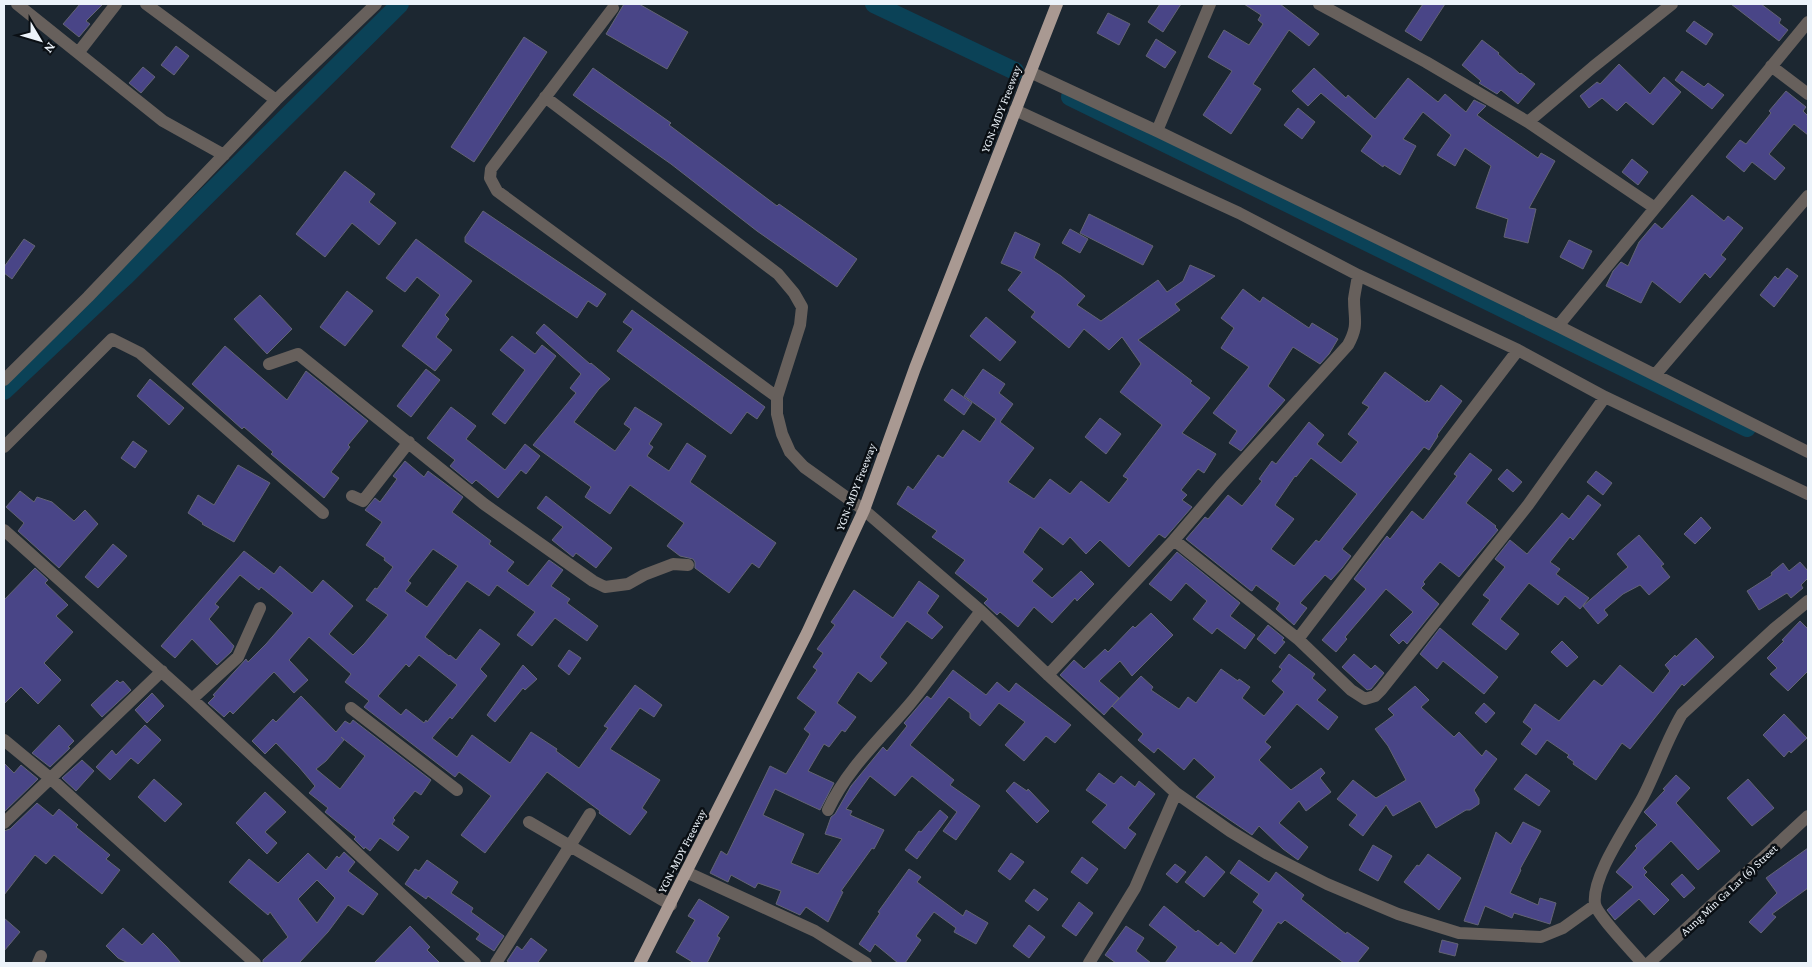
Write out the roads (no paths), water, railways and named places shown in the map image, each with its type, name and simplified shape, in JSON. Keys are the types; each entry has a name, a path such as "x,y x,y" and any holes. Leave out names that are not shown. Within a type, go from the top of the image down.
{"main road":[{"name":"YGN-MDY Freeway","path":"640,963 807,633 864,510 915,368 1057,4"}],"street":[{"path":"17,4 163,121 224,155"},
{"path":"78,53 116,4"},
{"path":"146,4 276,100"},
{"path":"4,380 88,297 276,100 376,4"},
{"path":"1156,130 1210,4"},
{"path":"1319,4 1426,62 1528,122 1655,208"},
{"path":"1528,122 1668,5"},
{"path":"613,8 491,169 490,178 497,191 777,397"},
{"path":"1558,326 1808,22"},
{"path":"1771,66 1808,94"},
{"path":"1030,72 1156,130 1558,326 1808,452"},
{"path":"545,97 778,274 794,293 802,307 800,325 777,397 776,414 790,452 804,467 864,510 981,611 1048,676 1176,793 1230,831 1268,854 1327,884 1398,914 1459,933 1541,937 1563,928 1595,905"},
{"path":"1015,110 1239,213 1358,275 1518,350 1605,397 1808,494"},
{"path":"1655,376 1808,196"},
{"path":"1048,676 1174,540 1348,345 1355,334 1354,298 1358,275"},
{"path":"4,446 112,339 140,353 323,513"},
{"path":"1298,639 1518,350"},
{"path":"269,364 298,354 484,504 593,581 605,587 628,584 644,575 673,564 688,565"},
{"path":"1174,540 1298,639 1351,690 1365,699 1375,696 1528,505 1605,397"},
{"path":"352,496 363,501 409,442"},
{"path":"4,530 162,671 476,963"},
{"path":"1642,963 1595,905 1596,889 1601,871 1644,796 1671,732 1682,714 1774,628 1808,601"},
{"path":"192,699 238,657 260,608"},
{"path":"828,810 837,792 849,775 910,703 981,611"},
{"path":"4,823 162,671"},
{"path":"351,708 457,790"},
{"path":"4,740 50,778 255,963"},
{"path":"1089,963 1135,888 1176,793"},
{"path":"496,963 590,814"},
{"name":"Aung Min Ga Lar (6) Street","path":"1649,963 1808,816"},
{"path":"529,822 671,904"},
{"path":"686,872 815,931 866,963"}],"waterway":[{"path":"4,391 125,277 400,4"},
{"path":"874,4 1015,71"},
{"path":"1070,97 1747,428"}]}
